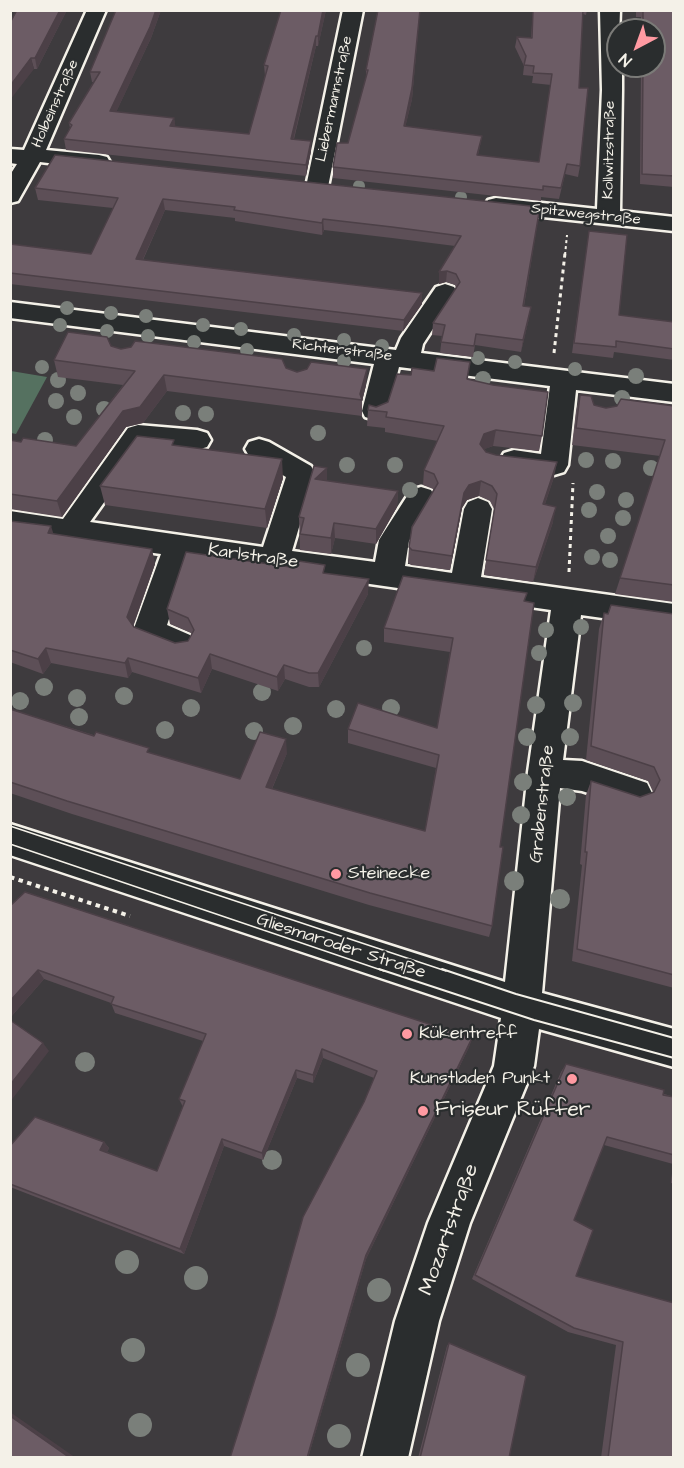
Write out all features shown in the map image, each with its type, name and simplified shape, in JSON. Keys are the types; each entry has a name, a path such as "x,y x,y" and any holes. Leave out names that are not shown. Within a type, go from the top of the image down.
{"street":[{"name":"Holbeinstraße","path":"10,196 33,155 97,10"},
{"name":"Liebermannstraße","path":"340,189 309,186 353,10"},
{"name":"Kollwitzstraße","path":"608,217 612,90 610,10"},
{"path":"10,156 19,158 33,155 115,164"},
{"name":"Spitzwegstraße","path":"478,203 674,224"},
{"path":"375,411 398,358 445,292"},
{"name":"Richterstraße","path":"10,310 37,324 132,338 303,359 398,358 557,378 602,396 674,393"},
{"path":"495,458 554,465 557,378"},
{"path":"65,530 79,515 138,435 197,440"},
{"path":"259,449 301,473 281,561"},
{"path":"65,530 97,471"},
{"path":"281,561 310,493"},
{"path":"388,576 394,540 421,497"},
{"path":"464,587 478,509"},
{"name":"Karlstraße","path":"10,522 674,616"},
{"path":"179,546 149,631 179,644"},
{"name":"Grabenstraße","path":"522,1006 545,772 567,602"},
{"path":"545,772 582,776 635,793"},
{"name":"Gliesmaroder Straße","path":"12,841 522,1006 674,1048"},
{"name":"Mozartstraße","path":"385,1458 417,1321 449,1223 514,1066 522,1006"}],"path":[{"path":"557,378 570,213"},
{"path":"567,602 573,479"}],"green space":[{"path":"11,371 47,377 16,434 11,433"}],"building":[{"path":"17,10 60,10 35,58 31,58 10,86 10,23"},
{"path":"116,10 156,10 110,111 174,118 170,126 249,134 268,66 264,65 281,10 323,10 291,139 311,141 306,165 64,139 72,125 69,123 100,72 90,72"},
{"path":"378,10 420,10 412,88 404,126 482,136 477,155 539,162 552,74 533,73 534,66 524,65 526,56 517,37 532,38 533,10 583,10 579,88 588,88 580,166 567,164 561,188 543,186 543,190 333,167 337,143 348,143 368,70 366,70"},
{"path":"643,10 674,10 674,176 642,174 643,78 666,78 666,18 643,18"},
{"path":"55,155 540,207 523,306 531,307 523,340 476,334 474,346 441,342 445,325 433,323 460,282 456,274 447,271 439,272 461,236 323,219 322,223 234,210 235,207 163,199 136,259 422,293 404,320 10,273 10,244 91,254 118,198 35,188"},
{"path":"589,231 627,235 619,315 674,322 674,349 616,341 616,347 574,343"},
{"path":"68,332 107,337 111,346 121,349 131,347 135,341 282,359 286,368 297,372 307,369 311,362 367,369 360,394 362,400 164,375 140,407 123,411 57,501 10,494 10,440 21,442 23,438 76,446 135,371 54,360"},
{"path":"437,358 470,362 467,379 493,385 548,392 542,436 496,430 484,434 480,444 486,452 496,455 557,462 543,504 556,507 536,567 486,560 497,494 492,486 481,481 469,485 464,493 452,556 412,550 409,547 412,527 438,483 434,474 424,470 444,426 386,417 387,412 368,410 369,405 376,407 388,402 397,374 411,375 412,368 434,371"},
{"path":"580,395 591,396 594,405 606,408 617,406 621,399 674,406 674,585 620,578 665,440 576,428"},
{"path":"137,436 174,440 172,445 282,459 265,509 100,486"},
{"path":"314,466 327,468 315,479 398,491 376,529 334,523 331,538 300,534 304,518 299,517"},
{"path":"10,521 51,526 48,533 152,549 127,617 134,627 175,643 188,641 194,630 188,618 167,609 186,552 290,567 292,560 325,565 323,573 369,579 318,673 309,673 284,665 277,677 210,654 198,678 128,658 125,663 46,648 38,659 10,650"},
{"path":"403,576 527,593 524,601 534,603 500,847 503,847 492,926 370,893 10,782 10,709 94,736 96,732 149,748 147,752 240,779 260,732 286,739 266,787 425,831 439,755 348,729 358,703 437,728 453,638 384,628"},
{"path":"611,605 674,614 674,975 577,949 587,852 585,852 591,781 640,797 654,792 660,780 654,767 591,746 604,613 608,614"},
{"path":"25,892 472,1038 366,1255 307,1458 230,1458 275,1316 303,1217 364,1102 377,1071 322,1049 313,1075 296,1070 262,1153 222,1139 180,1249 10,1184 10,1146 35,1117 104,1142 100,1150 157,1171 185,1101 179,1099 206,1034 111,1004 114,997 38,970 10,1001 10,906"},
{"path":"10,1020 43,1043 10,1085"},
{"path":"566,1064 664,1090 663,1095 674,1097 674,1155 607,1137 574,1220 593,1230 576,1276 674,1303 674,1458 608,1458 623,1342 574,1328 475,1275"},
{"path":"449,1343 526,1376 509,1458 420,1458"},
{"path":"10,1416 70,1458 10,1458"}],"tram line":[{"path":"10,826 446,971"},
{"path":"10,844 384,971"},
{"path":"379,969 534,1020 674,1058"},
{"path":"442,969 516,994 674,1038"}],"place":[{"name":"Steinecke","path":"336,874"},
{"name":"Kükentreff","path":"407,1034"},
{"name":"Kunstladen Punkt .","path":"572,1079"},
{"name":"Friseur Rüffer","path":"423,1111"}]}
